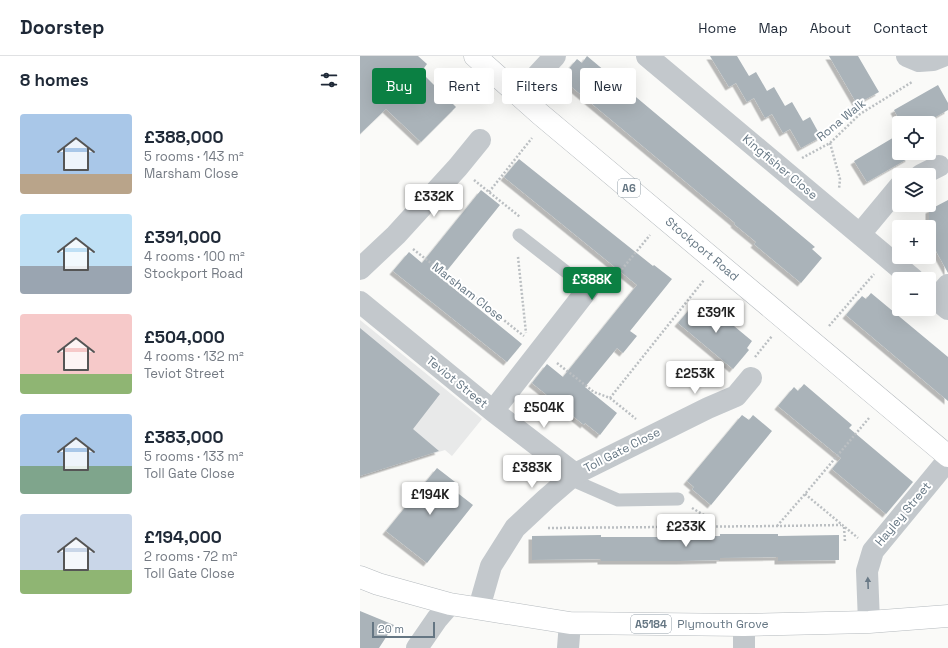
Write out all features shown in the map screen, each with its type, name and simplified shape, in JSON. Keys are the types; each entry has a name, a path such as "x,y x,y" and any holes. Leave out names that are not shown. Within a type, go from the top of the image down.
{"main road":[{"name":"Stockport Road","path":"475,56 502,80"},
{"name":"Stockport Road","path":"530,104 948,456"},
{"name":"Plymouth Grove","path":"360,577 378,584 450,604 570,623 744,625 869,622 948,616"}],"street":[{"path":"544,68 555,56"},
{"name":"Kingfisher Close","path":"647,56 905,272"},
{"path":"913,59 933,60 943,56"},
{"path":"360,269 396,235 458,167 480,140"},
{"path":"860,234 892,195"},
{"path":"493,411 533,344 588,289"},
{"name":"Teviot Street","path":"360,302 572,476"},
{"name":"Toll Gate Close","path":"479,608 492,566 516,528 572,476 708,408 736,396 751,378"},
{"name":"Hayley Street","path":"869,622 867,570 873,551 948,460"},
{"path":"417,648 437,619 450,604"},
{"path":"568,648 570,623"},
{"path":"744,625 744,648"}],"lane":[{"path":"519,235 588,289"},
{"path":"572,476 618,500 678,499"}],"path":[{"name":"Rona Walk","path":"782,169 830,143 860,114 914,80 913,59"},
{"path":"488,192 532,138"},
{"path":"830,143 840,179 839,194"},
{"path":"513,212 514,220"},
{"path":"588,289 596,280 607,288 664,218"},
{"name":"Marsham Close","path":"396,235 594,392 610,398 655,434"},
{"path":"517,251 533,344"},
{"path":"829,326 888,258"},
{"path":"610,398 718,263"},
{"path":"751,378 751,361 785,319"},
{"path":"777,526 868,418"},
{"path":"805,494 863,542"},
{"path":"678,499 709,518 709,526"},
{"path":"544,528 843,526"},
{"path":"843,526 844,542"}],"shaded area":[{"path":"360,320 482,419 452,456 445,450 360,477"}],"building":[{"path":"360,56 418,56 427,64 424,68 372,68 372,104 426,104 426,77 434,85 434,104 453,104 456,107 421,142 386,109 360,134"},
{"path":"587,56 601,68 580,68 580,94 572,87 572,68 569,68 577,59 582,63"},
{"path":"710,56 737,56 749,76 756,72 767,91 774,87 785,106 792,102 803,121 810,117 821,137 801,148 790,129 783,133 772,114 765,118 754,98 747,102 736,83 729,87"},
{"path":"829,56 858,56 879,92 857,104"},
{"path":"938,85 948,103 948,110 936,117 897,116 894,110"},
{"path":"636,97 815,247 812,249 822,258 801,283 754,244 756,242 734,224 735,223 592,104 636,104"},
{"path":"892,138 892,160 906,160 867,182 854,161"},
{"path":"519,159 653,266 654,265 672,279 630,331 637,336 623,353 617,348 585,387 617,413 600,435 585,423 584,425 532,383 547,364 563,377 637,285 504,177"},
{"path":"481,190 500,205 441,278 522,344 507,362 393,271 409,252 422,263"},
{"path":"948,200 948,273 936,251 936,220 929,220 929,212 936,212 936,206"},
{"path":"871,293 892,310 892,316 899,316 948,357 948,401 846,315 862,296 866,299"},
{"path":"704,301 752,341 747,348 749,350 733,369 678,323 694,304 698,308"},
{"path":"360,328 440,394 413,429 439,451 360,476"},
{"path":"804,384 852,425 849,428 913,482 886,514 832,469 841,458 778,406 794,387 798,391"},
{"path":"742,415 749,420 753,415 772,431 711,505 692,489 694,487 687,481"},
{"path":"437,468 459,485 455,491 473,505 427,563 386,531"},
{"path":"720,534 778,534 778,536 839,535 839,560 778,561 778,557 720,558 720,560 680,561 601,561 601,559 532,560 532,536 601,535 601,537 660,537 720,536"},
{"path":"360,611 394,625 379,648 360,648"}]}
